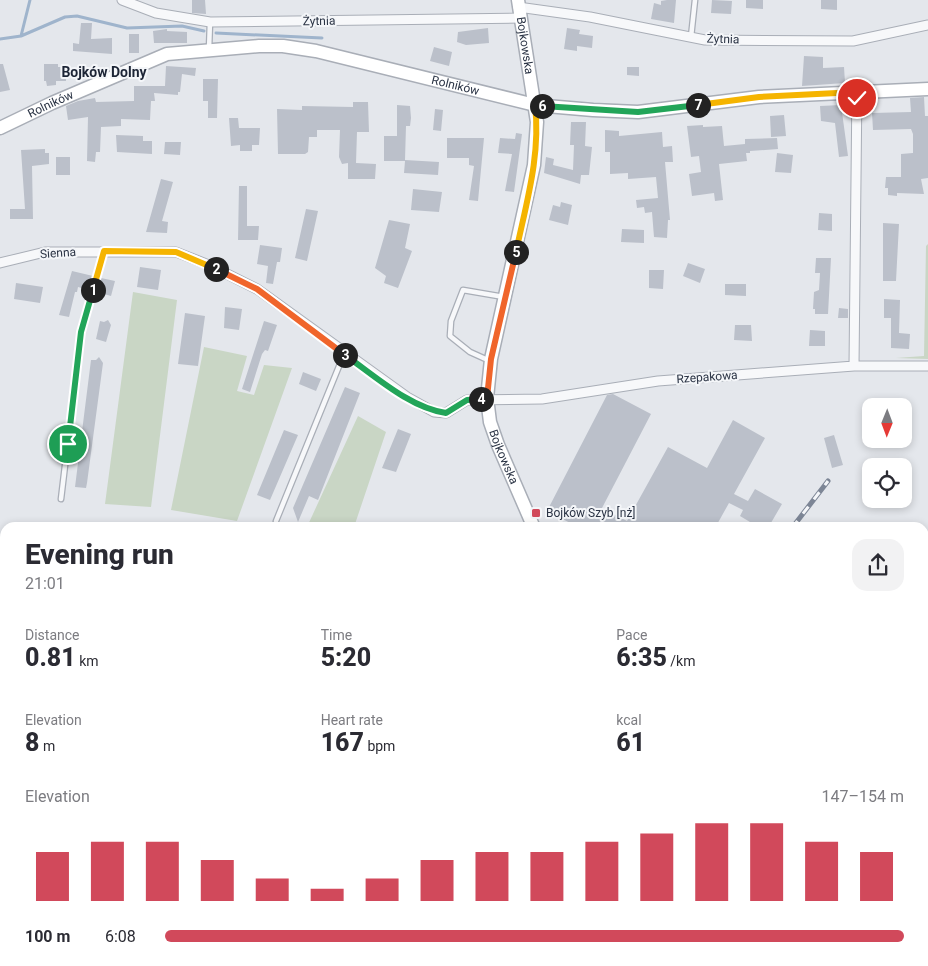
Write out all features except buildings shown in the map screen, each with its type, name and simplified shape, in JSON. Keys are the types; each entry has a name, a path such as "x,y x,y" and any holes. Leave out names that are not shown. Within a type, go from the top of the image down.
{"street":[{"name":"Żytnia","path":"122,0 156,13 210,22 518,8 590,17 704,40 853,41 928,25"},
{"name":"Bojkowska","path":"518,8 537,122 534,165 491,362 487,398 490,422 496,439 531,522"},
{"name":"Rolników","path":"0,128 52,103 168,54 210,49 275,46 299,48 535,105 638,112 759,97 857,88 928,89"},
{"path":"854,366 857,88"},
{"name":"Sienna","path":"0,263 44,252 176,252 209,265 257,289 344,354 407,397 434,412 446,413 467,400 487,398"},
{"name":"Rzepakowa","path":"487,398 542,399 658,381 854,366 928,366"}],"lane":[{"path":"692,37 695,0"},
{"path":"210,22 210,49"},
{"path":"61,499 81,332 104,251"},
{"path":"491,362 470,352 450,336 451,321 463,290 506,297"},
{"path":"276,521 344,354"}],"green space":[{"path":"928,244 928,359 896,358 924,356 926,246"},
{"path":"133,292 177,300 151,507 105,504"},
{"path":"204,347 247,356 237,391 254,395 264,365 292,368 237,521 171,510"},
{"path":"358,416 386,432 356,522 309,522"}],"waterway":[{"path":"21,36 30,0"},
{"path":"0,39 21,36 65,17 77,16 127,28 182,26 204,31"},
{"path":"216,33 322,38"}],"railway":[{"path":"797,522 828,481"}],"place":[{"name":"Bojków Szyb [nż]","path":"536,513"}],"district":[{"name":"Bojków Dolny","path":"104,72"}],"route":[{"path":"68,444 81,332 104,251 159,250 176,252 209,265 257,289 369,372 407,397 434,412 446,413 467,400 487,398 491,359 534,165 537,122 535,105 615,112 638,112 759,97 857,92 857,98"}]}
